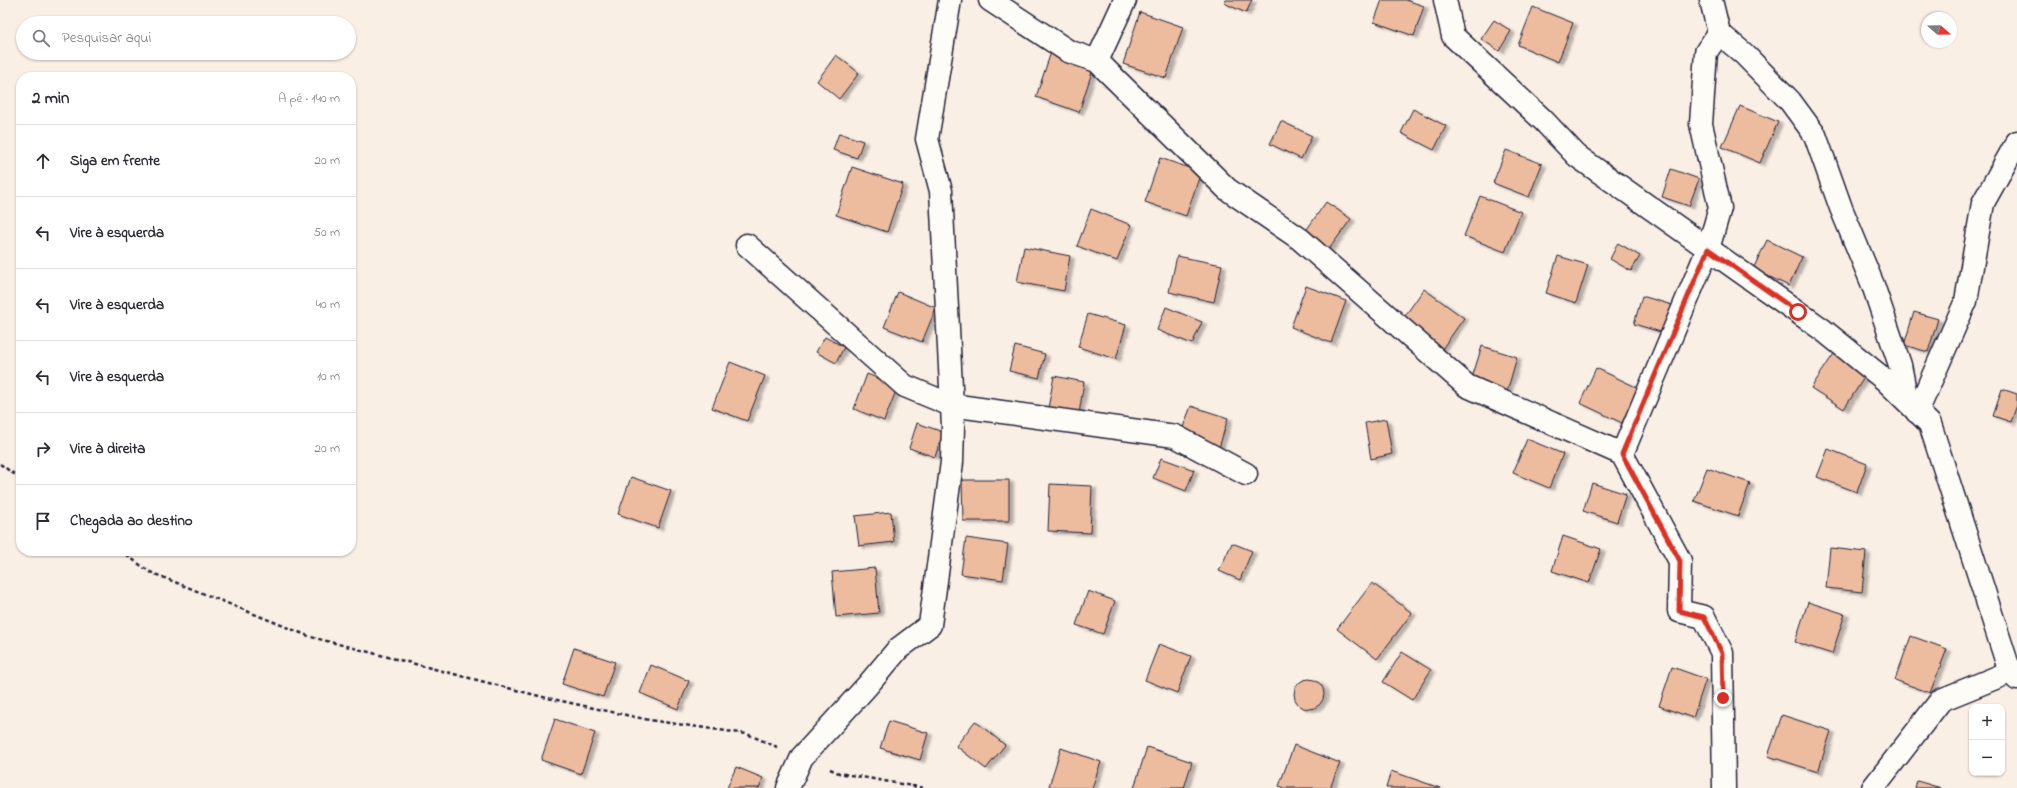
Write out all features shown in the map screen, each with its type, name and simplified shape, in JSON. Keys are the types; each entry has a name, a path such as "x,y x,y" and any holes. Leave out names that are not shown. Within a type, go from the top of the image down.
{"street":[{"path":"788,788 802,757 867,686 898,649 930,625 952,462 951,405 940,191 927,139 950,0"},
{"path":"990,0 1068,51 1097,61 1227,189 1300,239 1467,386 1622,454 1680,561 1679,611 1704,617 1722,653 1724,788"},
{"path":"1097,61 1124,0"},
{"path":"1445,0 1453,36 1543,120 1577,156 1823,330 1885,380 1930,424 2014,676 1941,700 1873,788"},
{"path":"1711,0 1719,33 1744,54 1790,100 1815,135 1841,208 1873,285 1900,365 1912,407"},
{"path":"1622,454 1708,249 1720,208 1701,124 1706,52 1719,33"},
{"path":"1912,407 1966,301 1983,203 2017,142"},
{"path":"747,245 905,386 951,405 1175,436 1246,474"}],"path":[{"path":"0,464 16,475"},
{"path":"128,556 150,572 311,637 543,697 649,720 747,734 839,773 924,788"}],"building":[{"path":"1226,0 1252,0 1246,13 1224,3"},
{"path":"1382,0 1406,0 1424,6 1414,36 1374,22"},
{"path":"1533,7 1573,23 1558,62 1518,45"},
{"path":"1140,12 1183,27 1166,78 1123,64"},
{"path":"1494,20 1511,31 1499,51 1481,39"},
{"path":"1051,52 1094,66 1079,112 1036,97"},
{"path":"836,55 859,73 839,99 817,81"},
{"path":"1740,106 1778,122 1760,163 1722,147"},
{"path":"1413,109 1446,126 1434,150 1401,133"},
{"path":"1281,121 1312,136 1301,159 1270,144"},
{"path":"839,133 863,141 857,158 833,150"},
{"path":"1506,150 1542,164 1529,197 1493,183"},
{"path":"1160,158 1201,172 1186,216 1145,202"},
{"path":"852,167 903,184 887,232 836,215"},
{"path":"1671,169 1699,179 1689,206 1662,197"},
{"path":"1480,196 1521,212 1505,252 1464,236"},
{"path":"1326,202 1351,219 1329,249 1305,232"},
{"path":"1091,209 1131,225 1117,261 1077,246"},
{"path":"1767,240 1802,257 1789,286 1753,269"},
{"path":"1618,243 1640,256 1631,271 1610,259"},
{"path":"1024,247 1070,256 1064,291 1017,282"},
{"path":"1177,256 1222,265 1214,302 1169,292"},
{"path":"1558,256 1588,265 1576,303 1546,293"},
{"path":"1306,286 1346,301 1331,343 1291,327"},
{"path":"1424,289 1464,318 1442,349 1402,320"},
{"path":"898,292 936,308 922,342 884,327"},
{"path":"1642,296 1672,305 1664,333 1634,324"},
{"path":"1166,307 1202,322 1192,344 1157,330"},
{"path":"1914,312 1938,319 1928,352 1904,345"},
{"path":"1088,314 1126,325 1116,359 1078,347"},
{"path":"825,337 844,347 836,363 816,352"},
{"path":"1015,346 1045,354 1039,378 1009,371"},
{"path":"1482,346 1517,357 1507,392 1471,381"},
{"path":"1835,352 1867,373 1844,409 1811,388"},
{"path":"730,362 765,376 747,421 712,408"},
{"path":"1596,368 1638,388 1622,423 1580,403"},
{"path":"867,374 898,386 884,421 854,409"},
{"path":"1054,376 1084,382 1078,420 1047,414"},
{"path":"2002,389 2017,394 2017,405 2011,422 1993,416"},
{"path":"1191,406 1228,418 1219,448 1180,435"},
{"path":"1386,419 1392,454 1371,459 1365,423"},
{"path":"917,423 943,432 935,457 909,448"},
{"path":"1527,439 1563,454 1549,488 1513,473"},
{"path":"1828,449 1867,464 1857,492 1817,477"},
{"path":"1161,458 1194,470 1186,491 1153,478"},
{"path":"1707,468 1750,483 1738,516 1694,501"},
{"path":"631,477 671,491 658,528 618,514"},
{"path":"962,480 1009,480 1009,521 963,521"},
{"path":"1592,483 1626,494 1617,522 1583,511"},
{"path":"1050,484 1092,486 1090,533 1048,531"},
{"path":"891,512 894,542 859,546 855,516"},
{"path":"1563,536 1601,549 1589,583 1552,571"},
{"path":"966,538 1008,544 1003,580 961,574"},
{"path":"1232,543 1252,551 1240,580 1219,571"},
{"path":"1830,548 1866,552 1862,592 1826,588"},
{"path":"875,568 879,613 836,617 832,572"},
{"path":"1372,583 1412,613 1377,659 1337,629"},
{"path":"1088,591 1115,601 1103,634 1076,625"},
{"path":"1808,602 1845,614 1832,654 1795,642"},
{"path":"1911,636 1947,649 1930,693 1895,680"},
{"path":"1159,644 1191,656 1177,693 1145,680"},
{"path":"574,648 615,662 603,697 562,684"},
{"path":"1402,652 1431,670 1412,700 1383,682"},
{"path":"651,665 689,681 678,709 640,693"},
{"path":"1672,667 1706,679 1693,718 1659,706"},
{"path":"1309,679 1315,680 1323,688 1323,700 1315,708 1309,709 1303,708 1295,700 1294,694 1295,688 1303,680"},
{"path":"1782,715 1831,731 1818,772 1768,756"},
{"path":"555,719 595,733 581,774 541,760"},
{"path":"889,721 928,733 920,760 880,748"},
{"path":"975,721 1005,745 986,769 956,746"},
{"path":"1294,745 1340,763 1330,788 1285,788 1279,786"},
{"path":"1147,747 1192,762 1184,788 1134,788"},
{"path":"1061,748 1101,762 1092,788 1056,788 1049,786"},
{"path":"736,767 763,778 759,788 727,788"},
{"path":"1391,771 1440,788 1386,788"},
{"path":"1917,781 1941,788 1915,788"}],"route":[{"path":"1723,698 1722,653 1704,617 1679,611 1680,561 1622,454 1708,249 1798,312"}]}
